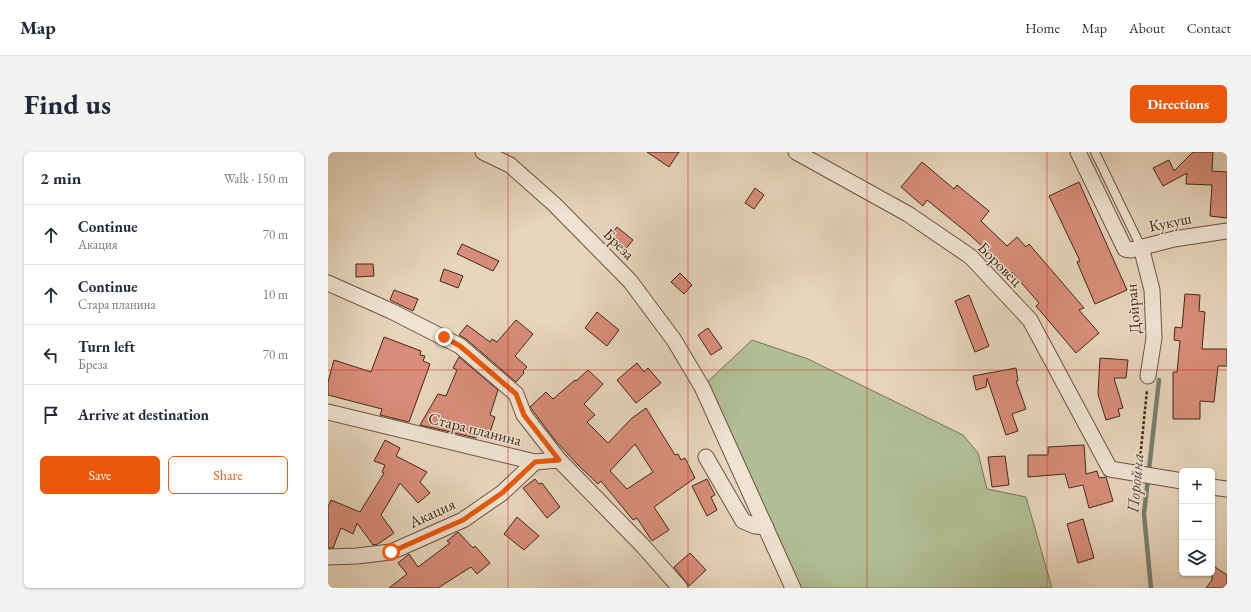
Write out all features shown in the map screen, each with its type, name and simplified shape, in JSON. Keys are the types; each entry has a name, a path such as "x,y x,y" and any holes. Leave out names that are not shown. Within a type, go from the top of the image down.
{"street":[{"name":"Бреза","path":"483,152 510,165 554,204 630,281 674,340 702,387 793,588"},
{"name":"Боровец","path":"796,152 908,214 971,257 1030,320 1110,469 1139,473"},
{"name":"Кукуш","path":"1078,152 1125,249 1131,250 1141,246 1197,235 1227,231"},
{"name":"Дойран","path":"1141,246 1152,290 1154,338 1148,376"},
{"path":"328,283 398,315 460,346 516,394 524,415 559,460 642,546 680,588"},
{"name":"Стара планина","path":"328,412 535,462 559,460"},
{"path":"706,457 743,521 766,528"},
{"name":"Акация","path":"328,556 357,556 391,552 463,520 502,493 535,462"},
{"path":"1139,473 1179,480"},
{"path":"1215,487 1227,489"}],"lane":[{"name":"Дойран","path":"1095,152 1141,246"}],"path":[{"path":"1139,473 1148,376"}],"green space":[{"path":"752,340 808,359 963,435 978,453 987,489 1026,497 1052,588 793,588 702,387"}],"building":[{"path":"647,152 679,152 669,167"},
{"path":"1193,152 1213,152 1212,171 1227,172 1227,218 1210,216 1212,185 1186,184 1187,173 1163,186 1153,168 1169,160 1174,171"},
{"path":"922,162 954,189 957,185 989,211 981,221 1007,246 1017,237 1026,247 1029,244 1084,308 1079,310 1099,333 1076,353 1036,306 1039,303 1012,272 1008,276 985,249 970,235 927,200 923,206 901,187"},
{"path":"1079,182 1127,290 1095,304 1077,262 1080,261 1049,196"},
{"path":"755,188 764,195 754,209 745,203"},
{"path":"617,227 633,240 624,251 608,238"},
{"path":"462,244 499,261 493,271 457,254"},
{"path":"356,264 373,264 374,276 356,277"},
{"path":"444,269 463,276 458,288 440,281"},
{"path":"680,273 692,285 684,294 671,282"},
{"path":"394,290 418,299 413,311 390,300"},
{"path":"1185,294 1200,295 1199,311 1205,312 1202,349 1227,349 1227,366 1218,366 1214,402 1200,401 1200,419 1173,419 1173,372 1177,372 1180,341 1174,340 1175,327 1182,328"},
{"path":"969,295 989,346 975,352 955,301"},
{"path":"597,312 619,330 607,346 585,328"},
{"path":"516,320 533,334 515,356 527,367 516,382 466,339 459,335 467,325 490,342 492,339 497,342"},
{"path":"708,328 722,348 711,355 698,335"},
{"path":"384,337 421,351 420,355 425,356 423,361 430,364 409,422 380,415 382,409 328,395 328,382 334,360 371,372"},
{"path":"459,357 498,390 490,415 495,417 489,435 478,431 476,438 420,425 438,394 446,396 457,370 453,368"},
{"path":"1100,358 1128,360 1126,378 1114,378 1123,408 1118,409 1120,416 1106,420 1098,394"},
{"path":"637,363 644,372 648,368 661,383 636,403 617,380"},
{"path":"1016,368 1018,381 1016,381 1026,409 1012,414 1018,431 1006,435 987,378 986,387 976,390 973,376"},
{"path":"588,370 603,384 584,404 595,415 587,422 608,443 632,418 646,408 675,455 678,454 681,460 685,458 695,478 654,507 669,530 652,541 637,518 633,520 601,481 598,484 577,464 555,440 530,407 546,392 553,399 575,380 576,381","holes":["635,444 653,472 627,489 610,471"]},
{"path":"385,440 400,448 396,456 427,472 420,482 430,493 418,503 400,483 381,515 394,533 378,544 373,545 357,523 353,534 341,528 333,548 328,548 328,507 331,500 360,512 384,473 382,472 385,465 374,461"},
{"path":"1084,445 1086,474 1097,471 1099,478 1106,477 1113,501 1089,508 1083,485 1069,488 1065,474 1028,477 1028,455 1048,455 1048,447"},
{"path":"1005,456 1009,485 992,487 988,457"},
{"path":"535,479 539,484 542,483 560,507 547,518 523,488"},
{"path":"707,479 715,495 711,497 717,510 707,516 692,486"},
{"path":"517,517 539,536 524,550 504,534"},
{"path":"1083,519 1094,558 1078,563 1067,524"},
{"path":"458,532 473,548 475,546 490,563 477,574 471,567 438,588 389,588 407,574 398,563 409,554 418,567 450,543 447,541"},
{"path":"690,553 706,570 689,586 674,567"},
{"path":"1215,567 1227,575 1227,588 1206,588 1212,580 1212,576 1215,576"}],"waterway":[{"name":"Поройна","path":"1151,588 1144,514 1159,380"}],"route":[{"path":"391,552 428,534 463,520 502,493 535,462 559,460 524,415 516,394 460,346 444,337"}]}
